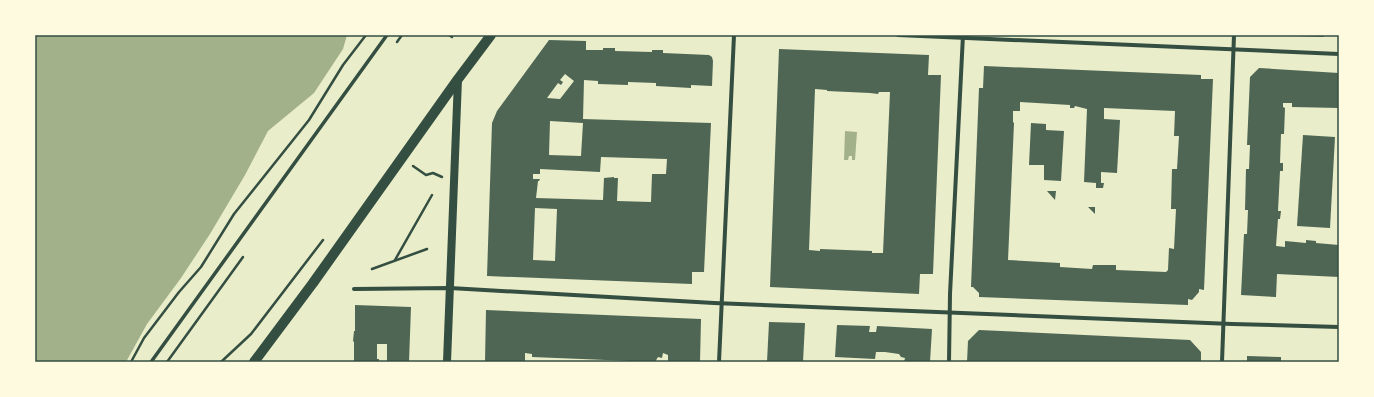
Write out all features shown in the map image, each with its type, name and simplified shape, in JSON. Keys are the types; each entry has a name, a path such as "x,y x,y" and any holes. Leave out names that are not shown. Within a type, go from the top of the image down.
{"main road":[{"path":"254,362 313,283 491,35"},
{"path":"447,362 458,79"}],"street":[{"path":"151,362 387,35"},
{"path":"719,362 734,35"},
{"path":"898,35 963,36 1339,54"},
{"path":"1222,362 1234,35"},
{"path":"949,362 963,36"},
{"path":"354,289 450,288 722,303 1224,324 1339,327"}],"path":[{"path":"131,362 144,338 179,292 201,267 234,214 308,120 343,65 366,35"},
{"path":"395,260 432,195"},
{"path":"220,362 251,334 328,234"},
{"path":"372,269 427,249"}],"shaded area":[{"path":"35,35 347,35 343,49 314,93 268,131 245,175 210,234 181,278 147,324 126,362 35,362"},
{"path":"845,131 857,132 855,160 852,160 852,156 849,156 848,160 844,160"}],"building":[{"path":"1294,35 1325,35 1323,37"},
{"path":"549,40 586,41 586,50 615,48 615,51 652,52 652,50 663,50 663,53 709,55 712,57 712,86 691,85 691,88 656,86 656,83 628,82 628,85 598,84 598,81 584,80 583,119 711,123 704,272 692,272 692,284 487,276 492,123 497,111","holes":["565,74 574,81 560,99 547,98 558,83 561,85 563,82 560,80","550,121 583,123 581,156 549,155","601,157 667,159 666,174 652,174 651,202 617,201 618,178 614,177 604,178 603,200 536,198 538,181 540,179 533,179 533,174 540,174 540,169 600,172","535,208 557,209 555,261 533,260"]},
{"path":"779,49 929,55 928,75 941,75 933,274 920,274 919,294 770,287","holes":["815,89 878,94 879,92 890,92 883,253 872,253 872,251 809,250"]},
{"path":"984,66 1201,75 1201,79 1213,79 1204,290 1199,289 1199,292 1192,300 1188,299 1188,305 979,297 979,293 971,287 979,88 983,88","holes":["1020,102 1070,105 1070,108 1074,108 1075,106 1087,109 1084,182 1096,183 1096,188 1103,188 1104,183 1101,183 1101,172 1117,173 1120,120 1104,119 1104,108 1175,111 1174,136 1179,136 1177,169 1172,169 1171,209 1176,209 1174,249 1169,248 1168,270 1166,272 1116,270 1116,265 1093,265 1092,269 1060,267 1060,263 1008,260 1014,123 1013,111 1020,111"]},
{"path":"1259,68 1339,73 1339,108 1292,107 1292,103 1283,103 1283,107 1285,108 1284,134 1281,134 1280,163 1283,163 1283,171 1280,171 1278,211 1281,211 1280,219 1278,219 1276,246 1285,247 1285,241 1306,243 1306,240 1316,241 1316,243 1339,245 1339,277 1277,274 1276,297 1241,295 1244,234 1247,234 1248,210 1245,210 1246,169 1249,169 1250,145 1247,145 1250,77"},
{"path":"1031,123 1046,124 1046,130 1064,131 1061,181 1044,180 1044,165 1029,165"},
{"path":"1303,135 1335,137 1330,228 1297,226"},
{"path":"1047,191 1056,191 1055,200"},
{"path":"1088,207 1095,207 1095,214"},
{"path":"355,305 411,307 409,362 387,362 387,344 377,344 377,359 379,359 379,362 354,362 353,341 355,331"},
{"path":"486,310 701,319 700,362 668,362 668,355 663,353 662,358 658,357 655,362 532,357 532,354 525,353 525,362 485,362"},
{"path":"769,322 805,323 803,362 767,362"},
{"path":"837,325 870,326 869,332 876,332 877,326 932,329 930,362 904,362 905,358 901,357 899,354 885,352 876,352 875,359 835,357"},
{"path":"979,330 1190,340 1201,352 1201,362 967,362 968,341"},
{"path":"1247,356 1281,357 1281,362 1247,362"}]}
